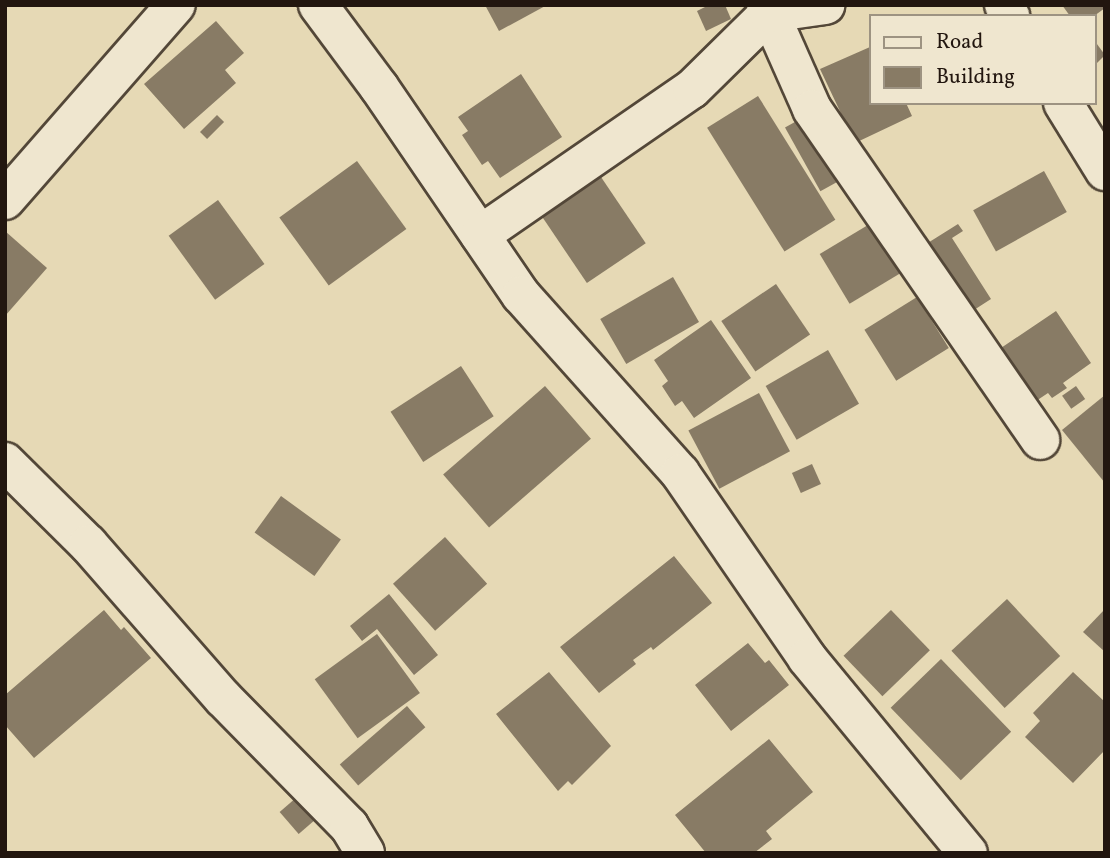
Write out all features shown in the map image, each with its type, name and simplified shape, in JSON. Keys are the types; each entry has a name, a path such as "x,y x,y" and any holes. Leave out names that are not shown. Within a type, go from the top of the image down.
{"street":[{"path":"5,200 176,5"},
{"path":"318,5 379,87 521,295 680,473 807,658 968,853"},
{"path":"480,235 692,89 768,9 825,5"},
{"path":"768,9 812,109 1040,440"},
{"path":"1064,105 1105,171"},
{"path":"5,463 88,544 223,698 349,826 365,853"}],"building":[{"path":"485,5 547,5 499,31"},
{"path":"709,5 725,5 731,19 706,31 697,11"},
{"path":"1062,5 1105,5 1096,15 1069,14"},
{"path":"216,21 244,53 225,70 236,83 184,129 144,84"},
{"path":"1096,43 1105,55 1096,64"},
{"path":"869,47 869,105 907,105 912,116 855,143 820,69"},
{"path":"521,74 562,137 500,178 488,161 482,165 462,135 468,131 458,117"},
{"path":"758,96 835,220 784,252 707,128"},
{"path":"813,112 848,176 820,191 785,128"},
{"path":"217,115 224,122 207,139 200,132"},
{"path":"357,161 406,229 329,285 279,217"},
{"path":"1044,171 1067,212 996,251 973,210"},
{"path":"601,177 646,243 587,283 542,217"},
{"path":"218,200 264,264 215,300 169,236"},
{"path":"878,219 908,269 850,304 820,254"},
{"path":"958,224 963,231 952,238 991,299 960,319 915,251"},
{"path":"5,231 47,268 5,316"},
{"path":"673,277 699,322 626,364 600,319"},
{"path":"776,284 810,335 755,371 721,321"},
{"path":"917,297 949,348 896,381 864,330"},
{"path":"1056,311 1091,363 1063,383 1067,388 1052,398 1048,393 1033,403 998,350"},
{"path":"711,320 751,378 694,418 682,401 675,406 662,386 668,381 654,360"},
{"path":"828,350 859,404 797,440 766,386"},
{"path":"461,366 494,416 423,462 391,412"},
{"path":"545,386 591,439 489,527 443,475"},
{"path":"1076,386 1085,399 1071,409 1062,396"},
{"path":"759,393 790,451 719,489 688,431"},
{"path":"1105,395 1105,483 1062,430"},
{"path":"812,464 821,484 801,493 792,473"},
{"path":"281,496 341,539 314,576 255,532"},
{"path":"445,537 487,584 435,631 393,584"},
{"path":"674,556 712,603 653,650 651,647 633,660 636,664 599,693 560,647"},
{"path":"389,594 438,655 414,675 377,629 362,641 350,626"},
{"path":"1007,599 1060,656 1005,708 951,651"},
{"path":"1105,609 1105,652 1083,632"},
{"path":"104,610 121,630 124,627 151,658 34,758 5,725 5,695"},
{"path":"891,610 930,650 882,696 844,656"},
{"path":"377,634 420,693 358,738 315,679"},
{"path":"748,643 765,663 769,660 789,685 731,731 695,685"},
{"path":"941,659 1011,732 961,780 891,708"},
{"path":"549,672 611,746 572,785 568,781 558,791 496,714"},
{"path":"1073,672 1105,702 1105,750 1073,783 1025,737 1040,721 1033,713"},
{"path":"407,706 425,727 358,786 340,764"},
{"path":"769,739 813,792 766,831 772,839 754,853 706,853 675,815"},
{"path":"297,797 316,819 299,834 280,812"}]}
